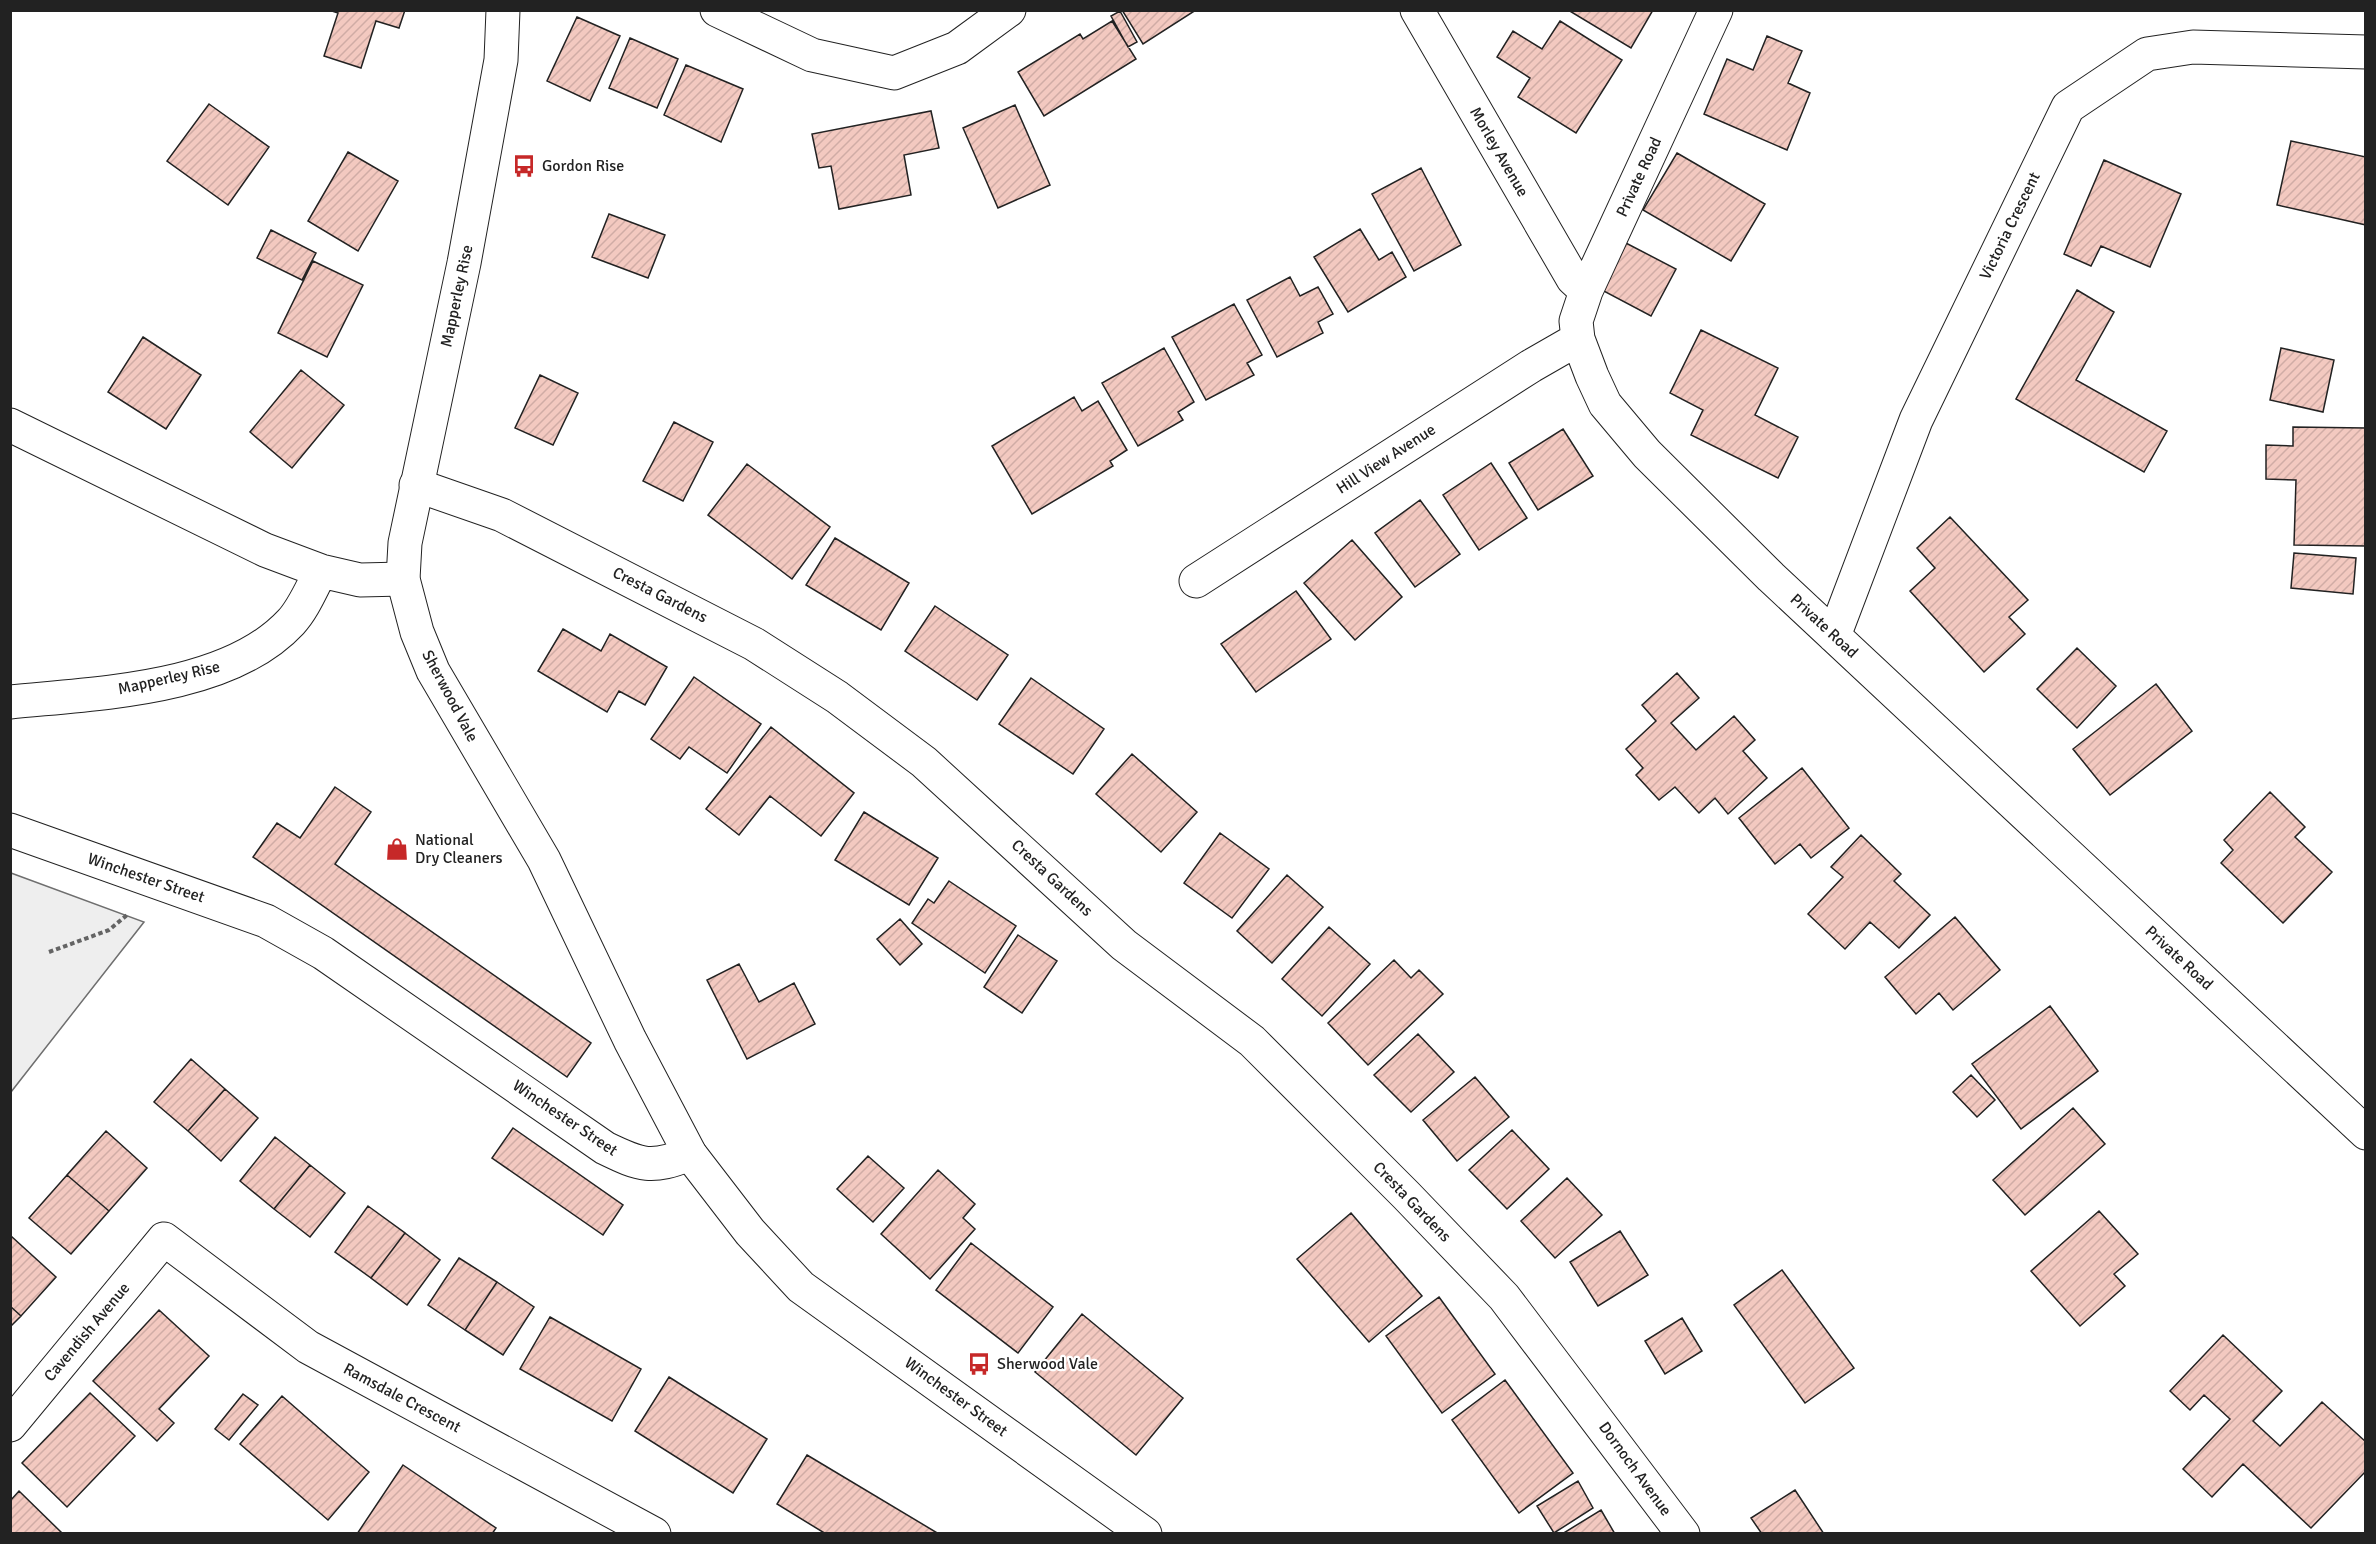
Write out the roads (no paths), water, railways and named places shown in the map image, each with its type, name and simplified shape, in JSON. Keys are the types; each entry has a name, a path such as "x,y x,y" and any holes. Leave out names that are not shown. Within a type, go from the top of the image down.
{"street":[{"name":"Mapperley Rise","path":"403,579 405,543 469,240 501,60 503,10"},
{"path":"717,10 813,55 894,73 957,48 1009,10"},
{"name":"Morley Avenue","path":"1417,10 1573,279 1586,291"},
{"name":"Private Road","path":"1716,10 1586,291 1576,321 1578,339 1605,404 1640,446 1771,577 2366,1133"},
{"name":"Victoria Crescent","path":"1834,636 1916,420 2068,107 2147,54 2193,47 2366,52"},
{"name":"Hill View Avenue","path":"1196,581 1531,366 1578,339"},
{"path":"10,425 265,550 321,571 360,580 403,579"},
{"name":"Cresta Gardens","path":"416,485 502,515 754,644 837,697 924,762 1124,945 1252,1041 1504,1296 1587,1404"},
{"name":"Mapperley Rise","path":"10,702 117,691 177,680 226,666 266,644 292,621 321,571"},
{"name":"Sherwood Vale","path":"403,579 417,632 433,671 544,860 630,1040 690,1154"},
{"name":"Winchester Street","path":"10,830 266,921 323,953 605,1148 635,1163 666,1163 690,1154 750,1232 801,1287 1145,1533"},
{"name":"Cavendish Avenue","path":"10,1425 164,1239"},
{"name":"Ramsdale Crescent","path":"164,1239 308,1347 654,1533"},
{"name":"Dornoch Avenue","path":"1587,1404 1683,1533"}],"place":[{"name":"Gordon Rise","path":"524,166"},
{"name":"National Dry Cleaners","path":"397,849"},
{"name":"Sherwood Vale","path":"979,1364"}]}
